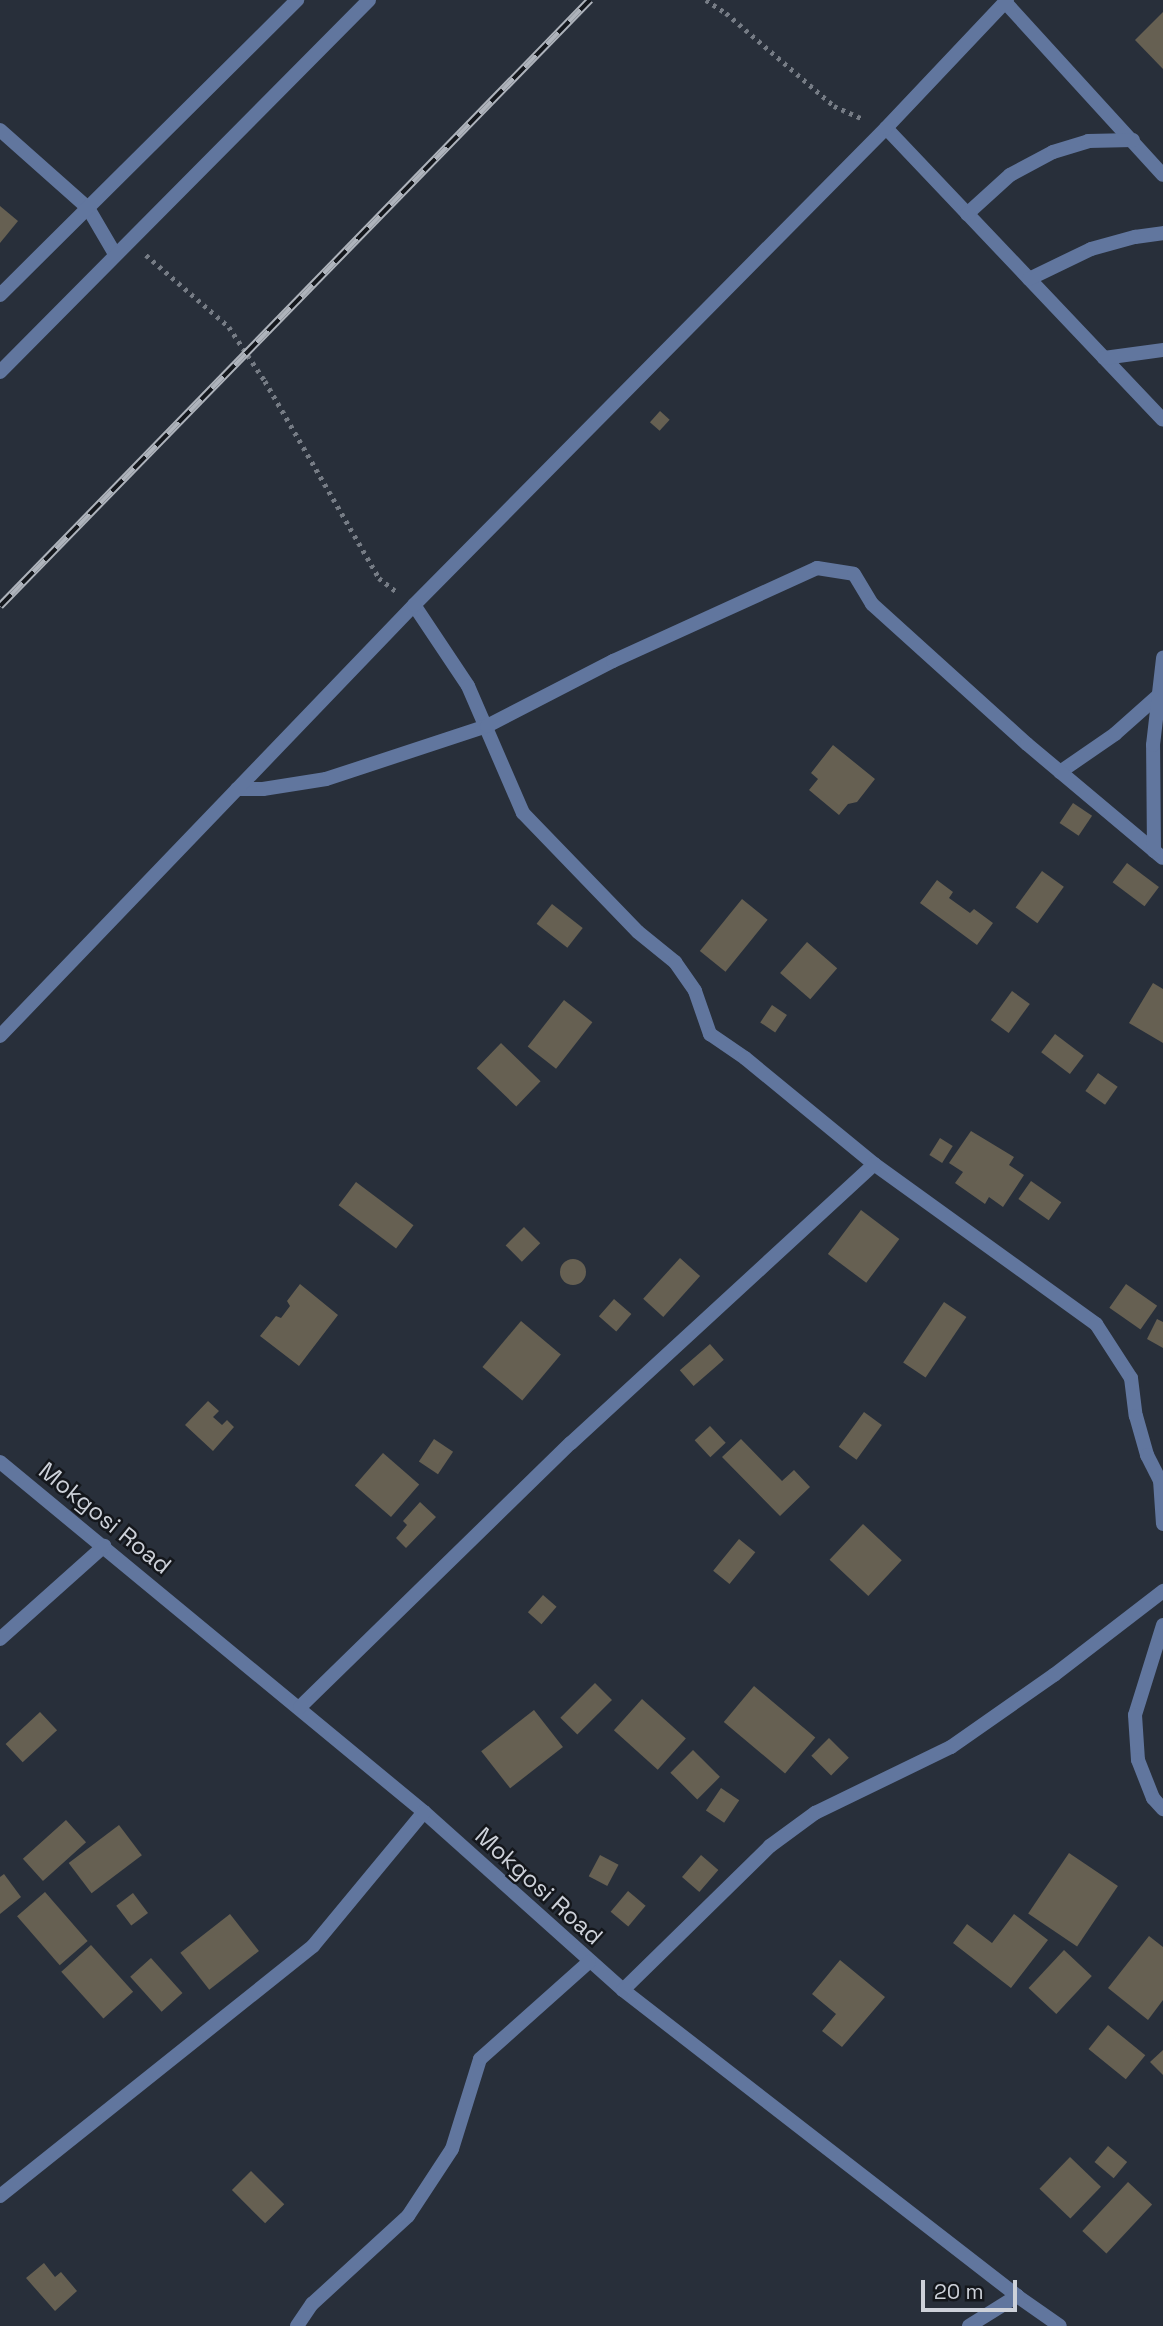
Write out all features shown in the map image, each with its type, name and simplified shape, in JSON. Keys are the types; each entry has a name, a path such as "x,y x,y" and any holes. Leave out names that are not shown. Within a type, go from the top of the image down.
{"street":[{"path":"0,295 297,0"},
{"path":"0,372 369,0"},
{"path":"0,1036 414,605 886,128 1006,1 1163,175"},
{"path":"886,128 1163,420"},
{"path":"0,130 89,208 115,254"},
{"path":"967,214 1010,175 1053,152 1088,141 1133,140"},
{"path":"1029,279 1091,249 1135,237 1163,233"},
{"path":"1104,358 1163,350"},
{"path":"237,789 263,789 326,779 487,726 613,661 817,568 854,573 872,604 1060,772 1158,854"},
{"path":"414,605 468,686 523,813 638,932 675,962 695,991 710,1034 745,1058 874,1164 1096,1324 1131,1378 1136,1416 1147,1455 1160,1480 1163,1524"},
{"path":"1158,854 1153,745 1163,658"},
{"path":"1060,772 1115,734 1159,695"},
{"path":"300,1707 571,1443 874,1164"},
{"name":"Mokgosi Road","path":"0,1462 424,1812 622,1990 1017,2297 1060,2326"},
{"path":"0,1639 104,1546"},
{"path":"622,1990 770,1846 815,1813 951,1747 1054,1675 1163,1591"},
{"path":"1163,1625 1135,1715 1138,1760 1153,1798 1163,1809"},
{"path":"0,2196 313,1945 424,1812"},
{"path":"297,2326 312,2304 408,2216 452,2149 480,2059 589,1962"},
{"path":"969,2326 1017,2297"}],"path":[{"path":"706,0 726,12 834,106 886,128"},
{"path":"129,240 229,327 265,381 379,578 414,605"}],"building":[{"path":"1163,12 1163,69 1135,40"},
{"path":"0,206 18,221 0,243"},
{"path":"660,411 670,420 660,431 650,422"},
{"path":"833,745 875,779 857,802 848,804 839,815 809,790 818,779 811,773"},
{"path":"1073,803 1092,816 1079,836 1060,823"},
{"path":"1127,863 1159,887 1145,906 1113,882"},
{"path":"1042,871 1064,887 1037,923 1016,907"},
{"path":"937,880 953,892 949,898 970,913 974,909 993,923 977,945 920,903"},
{"path":"742,899 768,920 725,972 700,951"},
{"path":"552,904 583,928 567,948 537,924"},
{"path":"807,942 837,968 810,999 780,973"},
{"path":"1153,983 1163,989 1163,1043 1129,1023"},
{"path":"1012,991 1030,1004 1009,1033 991,1020"},
{"path":"564,1000 592,1022 556,1069 528,1046"},
{"path":"772,1005 787,1015 775,1032 760,1022"},
{"path":"1055,1034 1084,1056 1070,1074 1041,1052"},
{"path":"501,1043 541,1081 516,1106 477,1068"},
{"path":"1098,1073 1118,1087 1105,1105 1085,1091"},
{"path":"971,1131 1014,1157 1009,1165 1024,1175 1003,1207 989,1197 985,1204 955,1183 963,1172 949,1163"},
{"path":"940,1138 953,1146 942,1163 929,1155"},
{"path":"1031,1181 1061,1202 1049,1220 1018,1199"},
{"path":"356,1182 414,1225 396,1248 339,1205"},
{"path":"861,1210 899,1239 866,1283 828,1254"},
{"path":"524,1227 540,1243 522,1262 506,1245"},
{"path":"680,1258 700,1276 663,1317 643,1299"},
{"path":"573,1259 582,1263 586,1272 582,1281 573,1285 564,1281 560,1272 564,1263"},
{"path":"300,1284 338,1315 299,1366 260,1336 276,1316 281,1318 290,1306 287,1301"},
{"path":"1126,1284 1157,1306 1140,1330 1109,1308"},
{"path":"614,1299 631,1314 616,1331 599,1316"},
{"path":"944,1302 966,1317 926,1378 903,1363"},
{"path":"1157,1319 1163,1322 1163,1348 1147,1339"},
{"path":"521,1321 561,1354 522,1400 482,1367"},
{"path":"710,1344 724,1360 694,1386 680,1370"},
{"path":"208,1401 219,1411 213,1417 222,1425 227,1420 234,1427 213,1451 185,1425"},
{"path":"864,1412 882,1425 857,1460 839,1447"},
{"path":"710,1426 726,1443 710,1457 695,1440"},
{"path":"434,1439 453,1452 438,1474 419,1461"},
{"path":"741,1439 782,1481 794,1470 810,1487 780,1516 722,1457"},
{"path":"383,1453 419,1484 391,1517 355,1485"},
{"path":"420,1502 436,1517 406,1548 396,1538 407,1525 403,1521"},
{"path":"863,1524 902,1560 868,1596 830,1560"},
{"path":"739,1539 755,1552 730,1584 713,1571"},
{"path":"543,1595 557,1607 541,1624 528,1612"},
{"path":"595,1683 612,1700 577,1735 560,1718"},
{"path":"754,1686 815,1737 785,1773 724,1722"},
{"path":"642,1699 686,1738 658,1770 614,1730"},
{"path":"534,1710 563,1747 510,1788 481,1751"},
{"path":"40,1712 57,1730 23,1762 6,1744"},
{"path":"829,1738 849,1758 831,1775 811,1756"},
{"path":"693,1750 720,1777 697,1799 670,1773"},
{"path":"721,1788 739,1800 724,1823 706,1810"},
{"path":"66,1820 86,1842 43,1881 23,1859"},
{"path":"119,1825 142,1855 92,1893 69,1863"},
{"path":"1069,1853 1118,1886 1077,1947 1028,1914"},
{"path":"600,1855 619,1865 607,1886 589,1876"},
{"path":"701,1855 718,1870 699,1892 682,1877"},
{"path":"4,1874 21,1897 0,1914 0,1877"},
{"path":"628,1891 646,1906 628,1926 611,1912"},
{"path":"45,1892 88,1941 60,1965 17,1916"},
{"path":"133,1893 148,1913 131,1926 116,1906"},
{"path":"230,1914 259,1951 209,1990 180,1953"},
{"path":"1014,1914 1048,1940 1011,1988 953,1943 967,1924 992,1943"},
{"path":"1149,1936 1163,1947 1163,2000 1148,2020 1108,1988"},
{"path":"91,1945 133,1992 103,2019 61,1972"},
{"path":"1064,1950 1092,1976 1056,2014 1029,1988"},
{"path":"151,1958 182,1993 162,2012 130,1977"},
{"path":"840,1960 885,1997 842,2047 822,2031 836,2014 812,1994"},
{"path":"1108,2025 1145,2055 1126,2079 1088,2049"},
{"path":"1163,2050 1163,2075 1150,2062"},
{"path":"1108,2146 1127,2162 1114,2178 1095,2162"},
{"path":"1070,2157 1101,2187 1070,2219 1039,2189"},
{"path":"251,2171 284,2204 265,2223 232,2190"},
{"path":"1128,2182 1152,2205 1106,2254 1082,2231"},
{"path":"44,2263 55,2277 61,2272 77,2291 55,2311 26,2278"}],"railway":[{"path":"0,606 590,0"}]}
